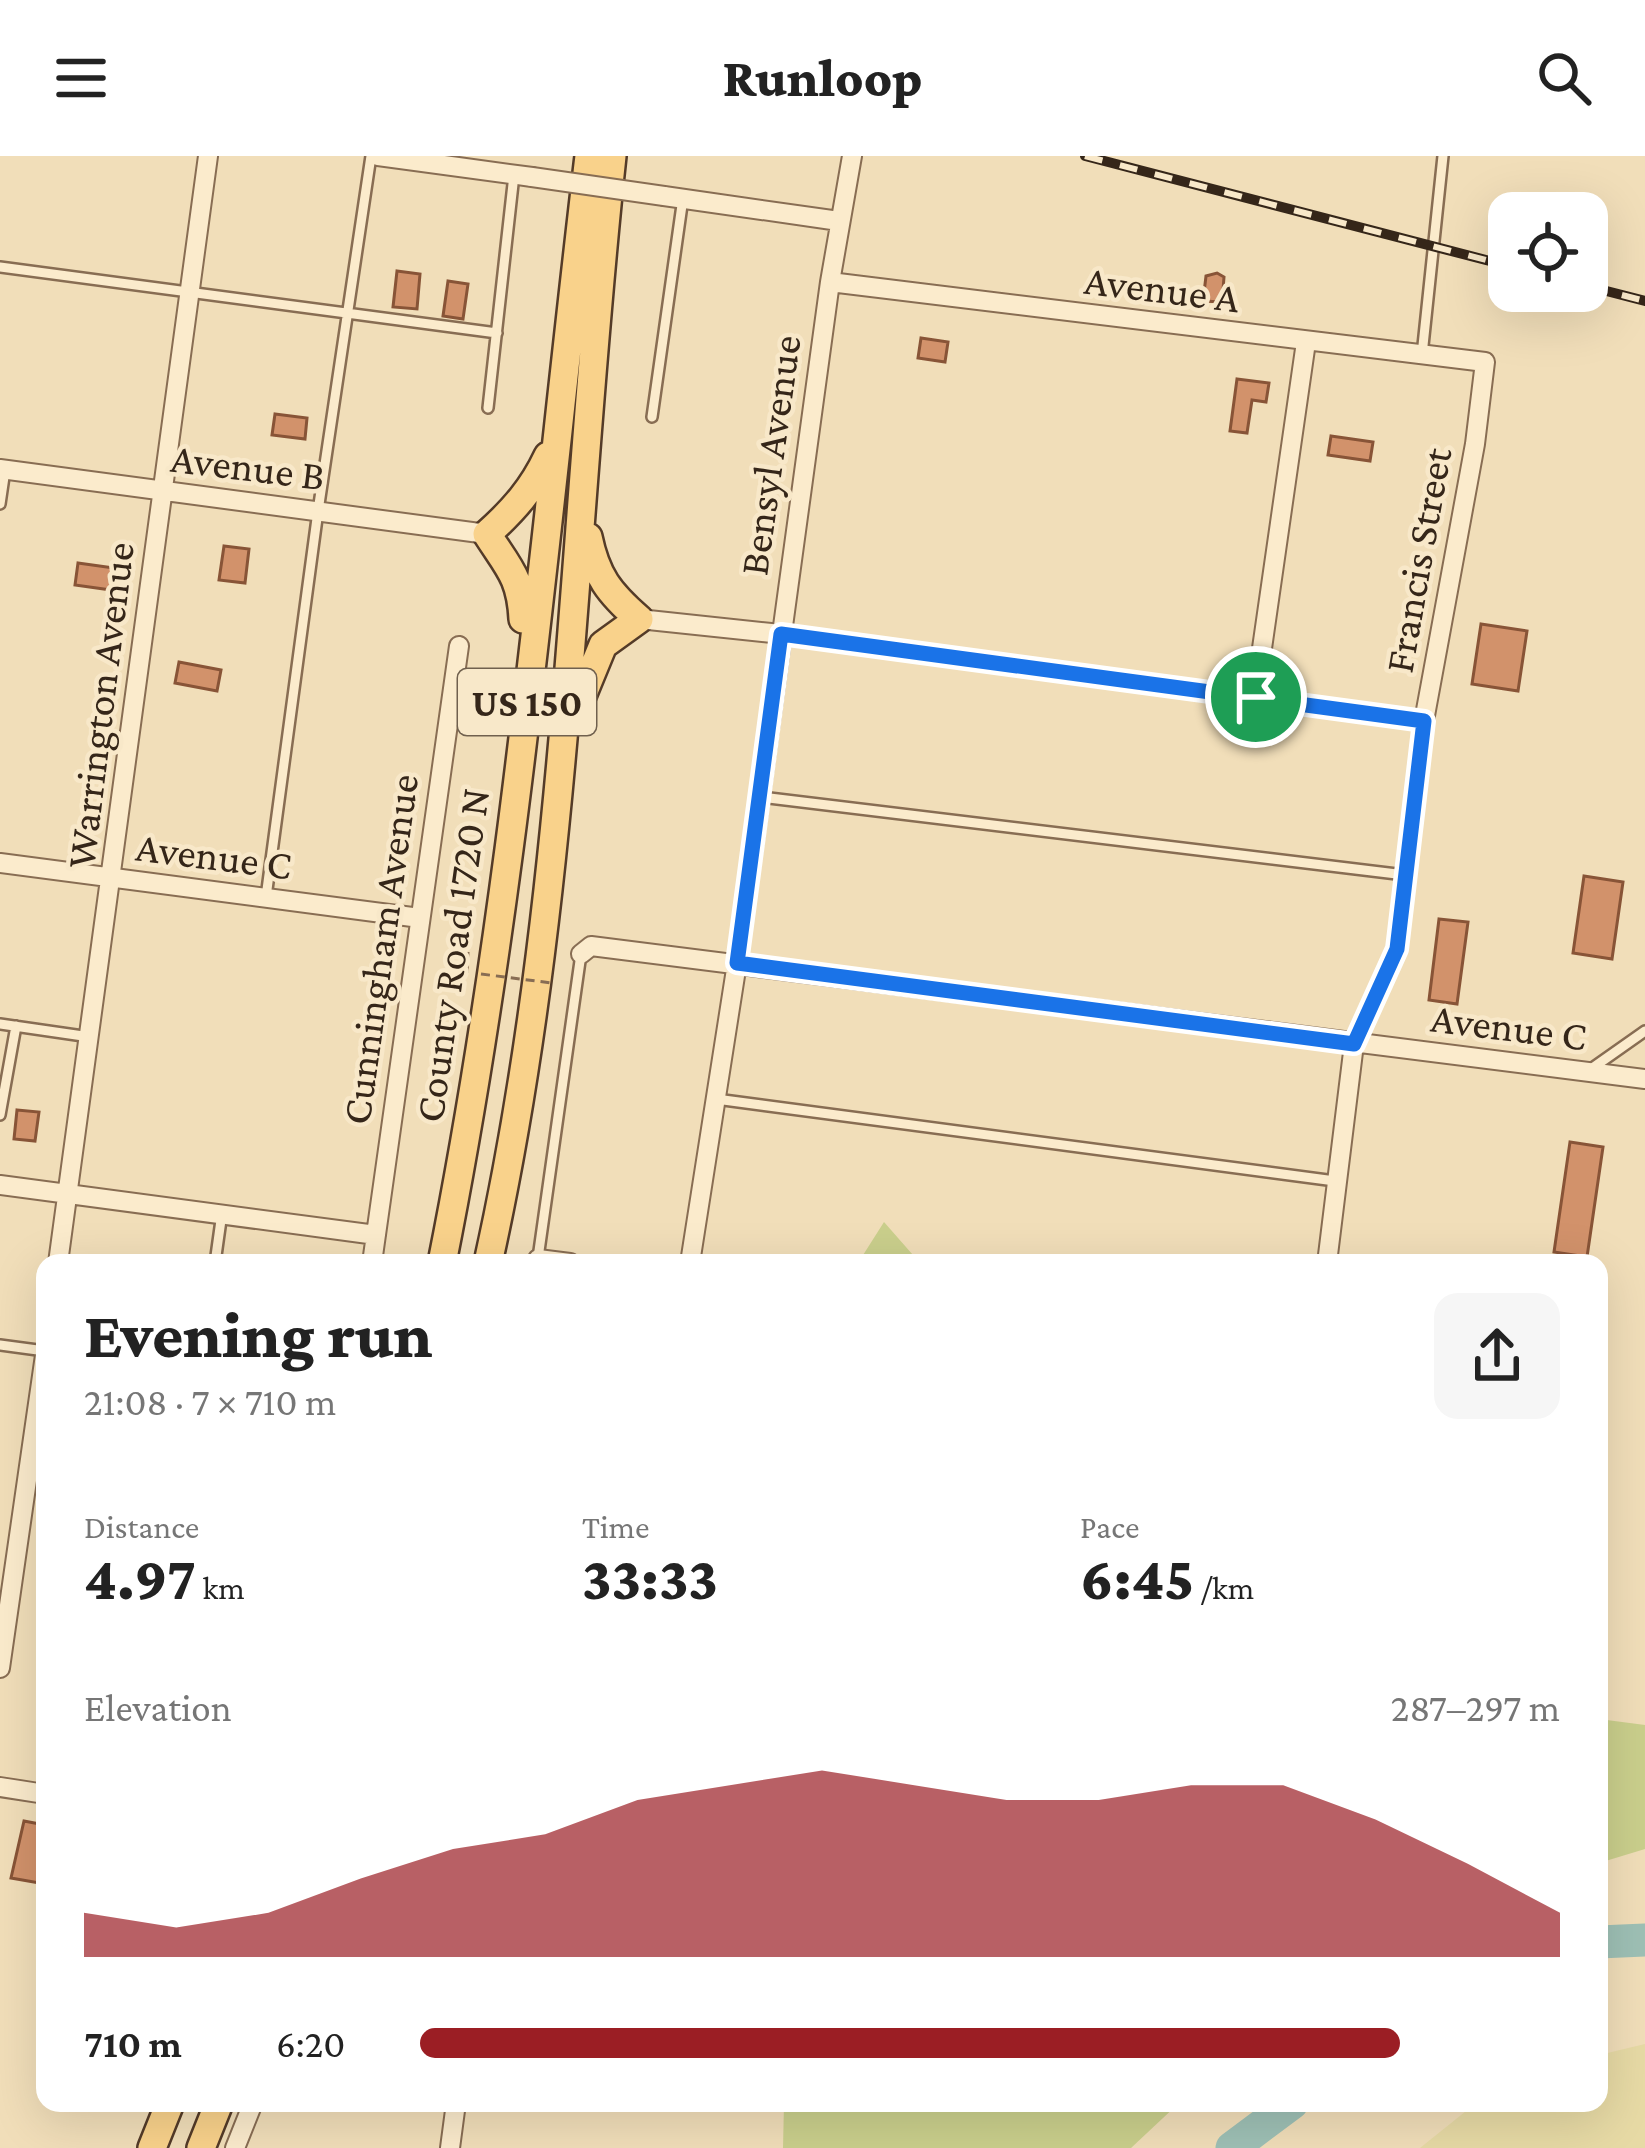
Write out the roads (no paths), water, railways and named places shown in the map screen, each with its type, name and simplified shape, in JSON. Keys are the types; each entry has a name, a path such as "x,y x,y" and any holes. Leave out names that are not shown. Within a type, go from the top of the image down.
{"main road":[{"name":"County Road 1720 N","path":"444,1254 470,1126 502,908 590,156"},
{"name":"US 150","path":"490,1254 549,910 612,156"},
{"path":"527,701 521,591 510,564 487,534 537,481 558,433"},
{"path":"565,743 594,659 603,645 639,619 610,594 595,570 580,497"},
{"path":"152,2148 166,2112"},
{"path":"201,2148 215,2112"}],"street":[{"name":"Warrington Avenue","path":"59,1254 208,156"},
{"path":"375,156 839,221"},
{"name":"Bensyl Avenue","path":"691,1254 852,156"},
{"name":"Avenue A","path":"830,282 1485,362"},
{"path":"1256,697 1306,342"},
{"name":"Francis Street","path":"1328,1254 1354,1044 1397,949 1424,721 1475,444 1485,362"},
{"name":"Avenue B","path":"3,470 487,534"},
{"path":"639,619 1424,721"},
{"name":"Cunningham Avenue","path":"373,1254 459,646"},
{"name":"Avenue C","path":"0,863 420,918"},
{"name":"Avenue C","path":"580,954 591,946 737,963 1645,1079"},
{"path":"0,1184 376,1234"},
{"path":"0,1668 36,1461"},
{"path":"0,1786 36,1792"},
{"path":"235,2148 250,2112"},
{"path":"451,2148 455,2112"}],"lane":[{"path":"266,897 346,313 375,156"},
{"path":"1422,356 1443,156"},
{"path":"488,407 523,176"},
{"path":"652,417 673,197"},
{"path":"0,267 497,333"},
{"path":"0,504 3,470"},
{"path":"760,796 1405,875"},
{"path":"539,1254 580,954"},
{"path":"0,1024 90,1037"},
{"path":"0,1115 16,1026"},
{"path":"1587,1072 1645,1031"},
{"path":"716,1099 1339,1181"},
{"path":"216,1254 222,1213"},
{"path":"0,1345 36,1351"}],"waterway":[{"path":"1608,1942 1645,1940"},
{"path":"1232,2148 1280,2112"}],"railway":[{"path":"1085,156 1488,261"},
{"path":"1608,291 1645,301"}]}
